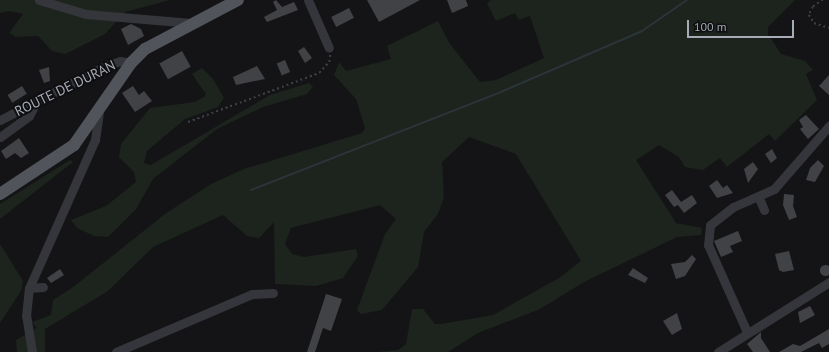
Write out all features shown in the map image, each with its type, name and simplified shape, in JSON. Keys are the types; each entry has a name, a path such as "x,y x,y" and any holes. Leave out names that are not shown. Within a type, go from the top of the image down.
{"main road":[{"path":"0,194 60,158 74,145 99,113 131,63 162,37 238,0"}],"street":[{"path":"39,0 86,14 191,23"},
{"path":"308,0 328,48"},
{"name":"ROUTE DE DURAN","path":"0,120 105,66 120,61 131,63"},
{"path":"0,137 29,116 36,102"},
{"path":"32,352 26,316 29,288 95,140 99,113"},
{"path":"747,332 706,237 710,225 718,216 759,198 785,180 829,126"},
{"path":"759,198 764,210"},
{"path":"718,352 747,332 829,282"},
{"path":"29,288 44,288"},
{"path":"116,352 252,294 273,293"}],"path":[{"path":"823,0 812,7 809,15 814,23 829,28"},
{"path":"188,122 319,73 331,59 328,48"}],"shaded area":[{"path":"0,0 170,0 125,12 105,34 65,54 52,51 38,36 16,37 9,33 23,14 10,11 0,13"},
{"path":"491,0 795,0 768,27 768,34 781,54 805,61 813,70 806,74 817,100 775,141 769,134 727,167 720,158 703,170 685,167 679,157 659,145 636,160 676,223 702,228 701,235 677,237 584,282 540,309 478,333 448,352 378,352 398,350 406,344 412,309 423,309 435,324 493,315 559,278 581,261 516,154 469,137 442,162 444,197 438,214 424,232 418,267 382,310 361,314 357,310 385,234 396,219 380,205 291,228 285,244 292,254 304,257 356,249 358,256 343,278 316,286 275,284 274,222 259,238 247,236 223,215 153,247 108,291 45,329 45,352 17,352 16,340 37,328 32,322 51,315 53,300 72,288 165,214 211,184 244,169 362,133 365,128 356,99 334,75 339,62 346,71 391,59 387,46 438,21 450,44 480,82 496,80 544,58 530,16 519,20 515,13 496,21 487,3"},
{"path":"202,68 213,79 224,98 218,107 185,119 147,151 144,163 151,165 270,95 309,83 313,87 307,94 263,107 217,129 153,179 136,209 108,237 94,236 77,228 71,220 106,206 136,182 134,172 119,157 121,144 150,108 195,102 204,97 206,94 192,74"},
{"path":"70,160 73,162 0,219 0,204"},
{"path":"0,244 23,281 21,291 0,323"}],"building":[{"path":"276,0 282,7 294,2 298,10 267,22 264,17 277,10 273,2"},
{"path":"367,0 420,0 379,22"},
{"path":"447,0 466,0 468,6 452,13"},
{"path":"349,8 354,18 336,27 331,17"},
{"path":"131,24 141,29 144,36 128,45 121,29"},
{"path":"304,47 312,58 305,63 298,51"},
{"path":"182,51 191,67 168,79 159,64"},
{"path":"285,60 290,72 282,75 277,64"},
{"path":"257,66 265,79 236,85 233,77"},
{"path":"49,67 50,81 44,83 39,70"},
{"path":"829,75 829,95 819,86"},
{"path":"22,86 27,94 12,103 8,95"},
{"path":"133,86 139,95 144,91 152,101 135,112 122,93"},
{"path":"806,115 819,129 808,139 800,129 803,127 799,120"},
{"path":"19,138 29,153 21,158 15,153 6,159 1,151"},
{"path":"772,149 777,158 771,163 765,154"},
{"path":"818,160 824,166 815,182 806,180 810,168"},
{"path":"753,162 758,169 748,183 744,169"},
{"path":"717,180 723,188 727,185 733,193 717,198 709,186"},
{"path":"672,190 681,202 692,195 697,203 684,213 678,205 674,207 665,195"},
{"path":"784,194 794,195 793,206 797,217 789,220 783,205"},
{"path":"738,231 742,241 730,246 733,252 721,257 714,241"},
{"path":"789,251 794,270 783,272 779,270 775,254"},
{"path":"692,255 696,259 685,276 676,279 671,264 685,262"},
{"path":"825,264 829,266 831,270 829,274 825,276 821,274 819,270 821,266"},
{"path":"633,268 648,278 645,283 628,275"},
{"path":"60,269 64,275 51,283 47,278"},
{"path":"326,294 342,299 331,331 323,328 315,352 307,352"},
{"path":"810,306 815,315 800,323 798,312"},
{"path":"677,313 682,329 672,335 663,321"},
{"path":"829,329 829,344 822,348 819,343 801,352 779,352 793,344 800,346"},
{"path":"761,332 761,338 770,352 753,352 747,344"}],"waterway":[{"path":"251,190 503,91 642,31 687,0"}]}
